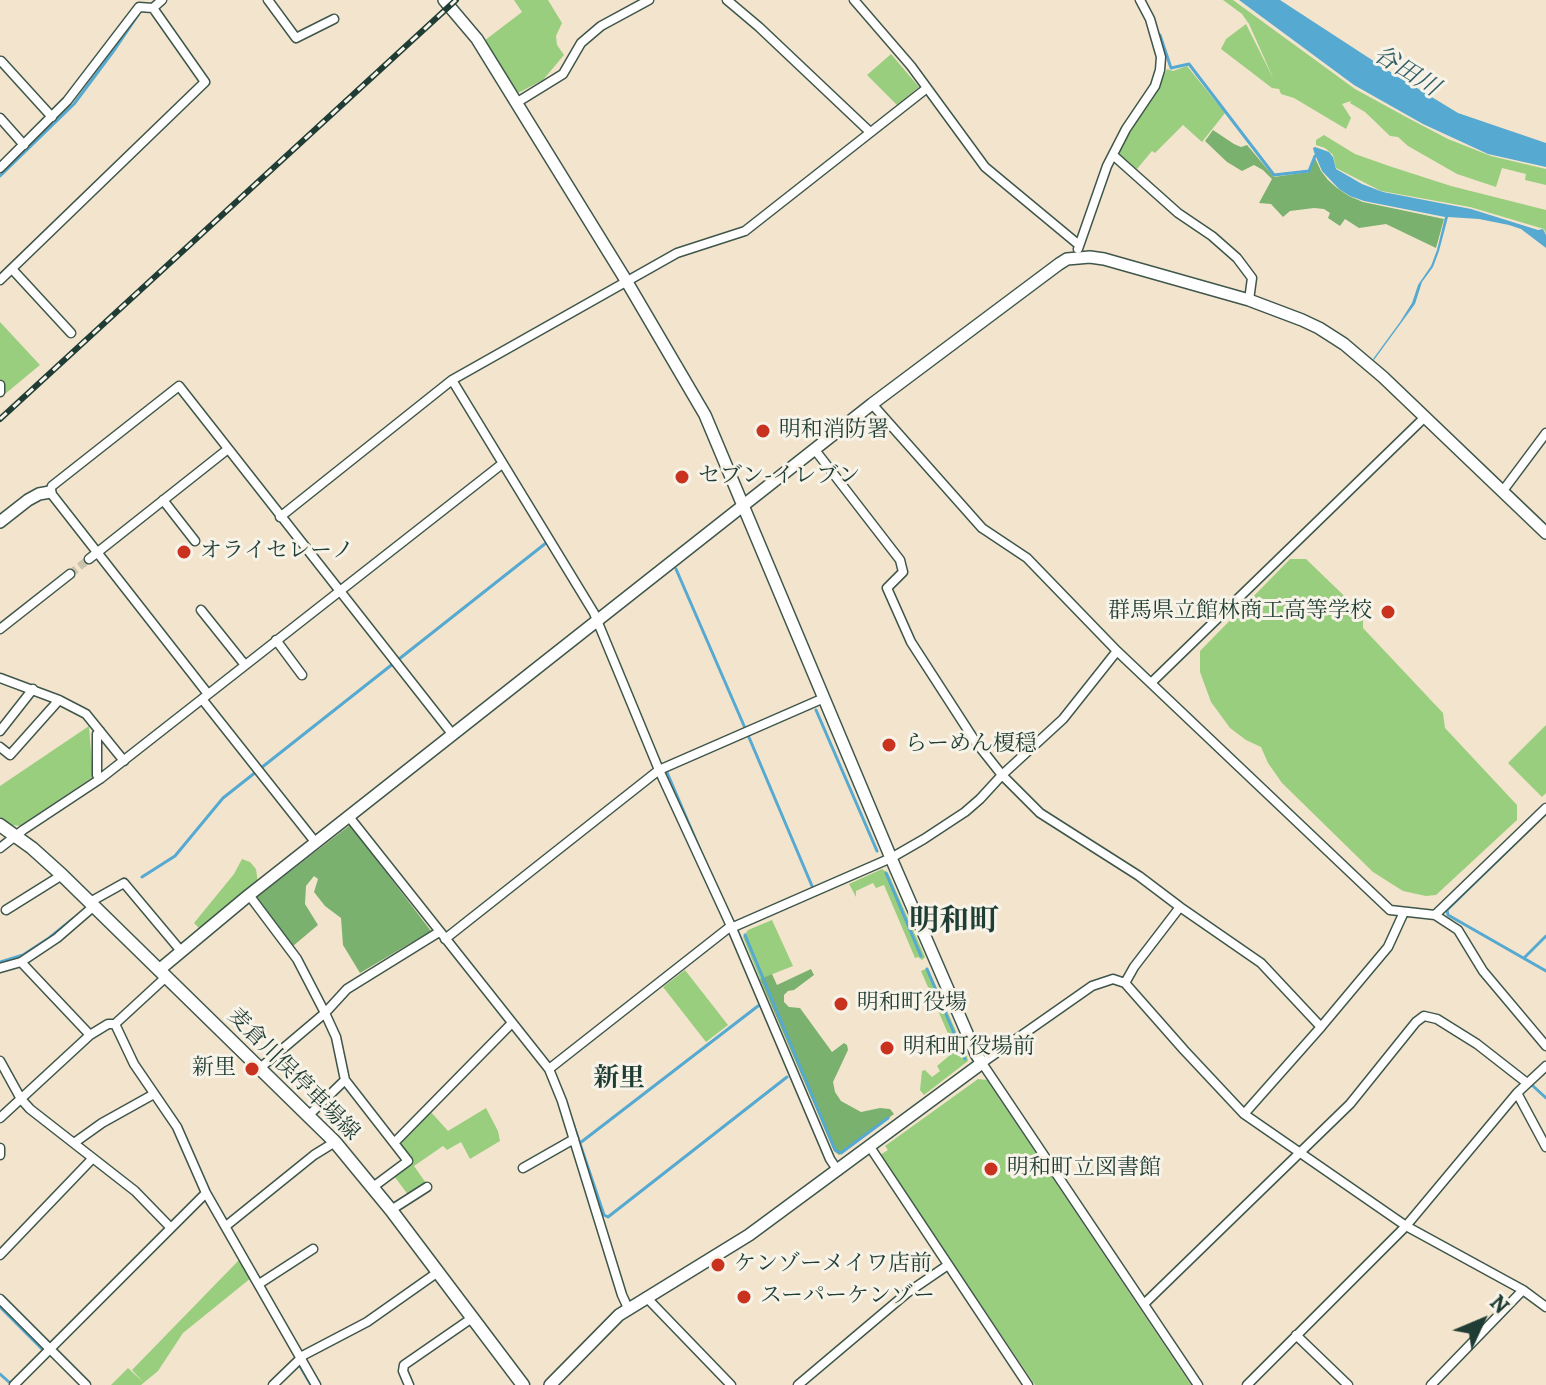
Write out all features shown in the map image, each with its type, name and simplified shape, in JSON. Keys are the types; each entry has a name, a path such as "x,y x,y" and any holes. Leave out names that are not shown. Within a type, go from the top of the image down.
{"main road":[{"name":"麦倉川俣停車場線","path":"0,825 62,875 335,1142 391,1210 523,1385"}],"street":[{"path":"131,0 139,7 153,8 162,0"},
{"path":"268,0 296,38 334,19"},
{"path":"444,0 477,39 705,415 976,1054 1198,1385"},
{"path":"516,103 563,74 581,43 601,26 649,0"},
{"path":"727,0 870,132"},
{"path":"854,0 911,66 985,167 1077,251 1249,300 1302,320 1332,336 1383,377 1546,533"},
{"path":"0,1118 90,1035 108,1024 115,1024 181,951 249,895 872,404 1077,251 1107,166 1126,129 1155,86 1160,70 1161,57 1150,19 1140,0"},
{"path":"0,168 67,101 139,7"},
{"path":"0,280 205,82 153,8"},
{"path":"1,61 52,117"},
{"path":"280,517 452,380 677,253 745,231 927,88"},
{"path":"0,118 24,145"},
{"path":"1113,155 1178,213 1237,258 1252,278 1249,300"},
{"path":"12,269 71,333"},
{"path":"452,380 594,613 659,770 731,927 830,1159 838,1171"},
{"path":"0,385 0,392"},
{"path":"50,492 52,486 179,386 453,735"},
{"path":"872,404 982,528 1027,558 1117,651 1390,910 1435,915 1458,930 1483,971 1546,1046"},
{"path":"1151,683 1425,417"},
{"path":"1502,492 1546,433"},
{"path":"89,559 228,449"},
{"path":"815,450 900,560 903,572 887,588 911,642 975,741 1002,775 1040,813 1139,876 1261,963 1321,1027"},
{"path":"0,848 124,761 502,464"},
{"path":"0,522 28,500 50,492"},
{"path":"50,492 316,843"},
{"path":"163,500 195,541"},
{"path":"0,629 70,574"},
{"path":"201,610 245,665"},
{"path":"276,640 302,675"},
{"path":"549,1069 731,927 891,858 965,812 1063,719 1117,651"},
{"path":"0,678 33,689 86,714 124,761"},
{"path":"0,731 33,689"},
{"path":"260,1068 325,1013 347,989 442,936 659,770 824,698"},
{"path":"0,747 10,755 59,700"},
{"path":"100,731 97,734 97,775 100,779"},
{"path":"1435,915 1546,808"},
{"path":"350,818 549,1069 628,1308"},
{"path":"6,910 62,875"},
{"path":"0,968 21,962 57,938 92,904 124,883 181,951"},
{"path":"249,895 297,959 336,1037 345,1080 408,1161 373,1187"},
{"path":"1125,983 1180,907"},
{"path":"1244,1114 1388,947 1404,912"},
{"path":"21,962 90,1035"},
{"path":"550,1385 628,1308 749,1235 982,1063 1092,986 1113,979 1125,983 1244,1114 1406,1226 1523,1290 1546,1307"},
{"path":"1144,1304 1350,1104 1424,1016 1437,1019 1477,1044 1527,1083"},
{"path":"395,1142 512,1023"},
{"path":"115,1024 134,1064 177,1127 206,1193 316,1385"},
{"path":"0,1061 30,1109 135,1191 171,1228"},
{"path":"1247,1385 1406,1226 1517,1093 1546,1066"},
{"path":"308,1116 345,1080"},
{"path":"1517,1093 1546,1147"},
{"path":"74,1143 102,1123 154,1094"},
{"path":"523,1168 574,1139"},
{"path":"226,1226 314,1155 335,1142"},
{"path":"870,1147 1028,1385"},
{"path":"0,1148 0,1155"},
{"path":"0,1255 92,1159"},
{"path":"391,1210 427,1187"},
{"path":"14,1385 206,1193"},
{"path":"259,1284 313,1249"},
{"path":"798,1385 907,1293 948,1265"},
{"path":"273,1385 300,1358 367,1322 438,1272"},
{"path":"1431,1385 1523,1290"},
{"path":"646,1297 731,1385"},
{"path":"0,1299 86,1385"},
{"path":"409,1385 403,1371 404,1365 472,1318"},
{"path":"1296,1335 1348,1385"}],"green space":[{"path":"514,0 548,0 562,23 556,36 557,45 564,55 543,80 516,94 484,41 522,12"},
{"path":"1223,0 1233,0 1355,89 1448,139 1491,156 1546,169 1546,185 1525,180 1526,174 1502,168 1496,187 1457,174 1398,137 1390,136 1351,101 1342,104 1351,118 1346,129 1294,98 1281,94 1279,89 1272,88 1221,49 1226,39 1246,24 1274,80 1249,24 1242,14"},
{"path":"891,54 919,87 897,105 867,75"},
{"path":"1187,66 1225,113 1202,142 1183,125 1155,153 1152,151 1137,169 1118,153 1167,69 1173,71"},
{"path":"1213,130 1234,144 1241,147 1247,145 1274,177 1309,172 1315,158 1328,180 1349,196 1363,202 1444,219 1436,248 1386,224 1359,228 1345,219 1340,226 1328,218 1330,213 1324,209 1290,211 1283,217 1271,204 1259,203 1272,179 1254,165 1242,171 1227,162 1205,141"},
{"path":"1324,135 1355,154 1389,166 1451,186 1546,210 1546,234 1544,229 1470,207 1381,191 1336,168 1333,155 1316,145 1316,140"},
{"path":"0,322 40,365 5,394 5,385 0,379"},
{"path":"1290,559 1306,559 1363,614 1363,628 1443,713 1445,728 1517,805 1517,820 1436,895 1403,891 1373,872 1282,783 1261,747 1230,728 1211,702 1200,672 1200,651"},
{"path":"1546,725 1546,793 1542,797 1508,763"},
{"path":"89,726 93,777 20,826 0,817 0,786"},
{"path":"350,825 431,931 360,973 343,945 341,918 325,906 314,892 318,879 314,876 306,886 305,904 318,925 293,946 257,897"},
{"path":"242,859 256,869 258,883 201,930 194,923 234,874"},
{"path":"882,869 888,873 925,957 922,960 915,958 884,885 876,888 873,883 856,891 856,897 849,884"},
{"path":"772,920 793,966 760,979 743,937 748,930"},
{"path":"928,968 968,1061 924,1095 920,1090 922,1071 925,1070 932,1077 940,1071 937,1066 950,1055 945,1049 952,1043 921,971"},
{"path":"811,969 814,975 788,991 784,1002 789,1007 800,1008 832,1052 844,1043 847,1045 848,1050 833,1082 835,1092 841,1101 861,1112 880,1108 890,1109 894,1114 839,1155 834,1151 760,979 772,974 777,985"},
{"path":"685,970 728,1025 706,1042 663,987"},
{"path":"978,1079 987,1080 1191,1385 1035,1385 880,1155 888,1150 885,1146"},
{"path":"486,1108 500,1141 470,1159 461,1142 447,1150 443,1146 414,1166 426,1183 409,1196 394,1176 412,1163 400,1142 430,1111 448,1131"},
{"path":"240,1259 251,1278 183,1333 158,1371 141,1385 111,1385 128,1368 143,1382 132,1370"}],"water":[{"path":"1239,0 1280,0 1458,113 1546,143 1546,167 1488,154 1423,124 1354,85"},
{"path":"1315,147 1329,152 1336,169 1383,192 1471,209 1543,229 1546,248 1521,229 1509,225 1448,217 1433,267 1422,282 1415,304 1374,360 1412,303 1418,285 1431,266 1445,217 1350,196 1322,171"}],"waterway":[{"path":"0,176 74,104 138,15"},
{"path":"1160,35 1171,68 1189,64 1274,175 1309,171 1315,156"},
{"path":"142,877 175,856 223,798 546,543"},
{"path":"676,569 745,728"},
{"path":"816,710 877,851"},
{"path":"748,735 812,886"},
{"path":"666,770 704,859"},
{"path":"1532,827 1447,910 1448,915 1546,971"},
{"path":"886,873 921,956"},
{"path":"0,962 23,955 74,918"},
{"path":"745,935 835,1150 841,1153 888,1118"},
{"path":"1524,958 1546,936"},
{"path":"927,969 965,1059"},
{"path":"580,1143 758,1006"},
{"path":"573,1123 604,1215 608,1217 787,1077"},
{"path":"1533,1086 1546,1098"},
{"path":"0,1307 42,1349"},
{"path":"300,1366 311,1385"},
{"path":"0,1374 9,1382"}],"tunnel":[{"path":"70,574 89,559"}],"railway":[{"path":"0,419 456,0"}],"place":[{"name":"明和消防署","path":"763,431"},
{"name":"セブン-イレブン","path":"682,477"},
{"name":"オライセレーノ","path":"184,552"},
{"name":"群馬県立館林商工高等学校","path":"1388,612"},
{"name":"らーめん榎穏","path":"889,745"},
{"name":"明和町役場","path":"841,1004"},
{"name":"明和町役場前","path":"887,1048"},
{"name":"新里","path":"252,1069"},
{"name":"明和町立図書館","path":"991,1169"},
{"name":"ケンゾーメイワ店前","path":"718,1265"},
{"name":"スーパーケンゾー","path":"744,1297"}],"district":[{"name":"明和町","path":"954,923"},
{"name":"新里","path":"619,1080"}],"water label":[{"name":"谷田川","path":"1406,72"}]}
